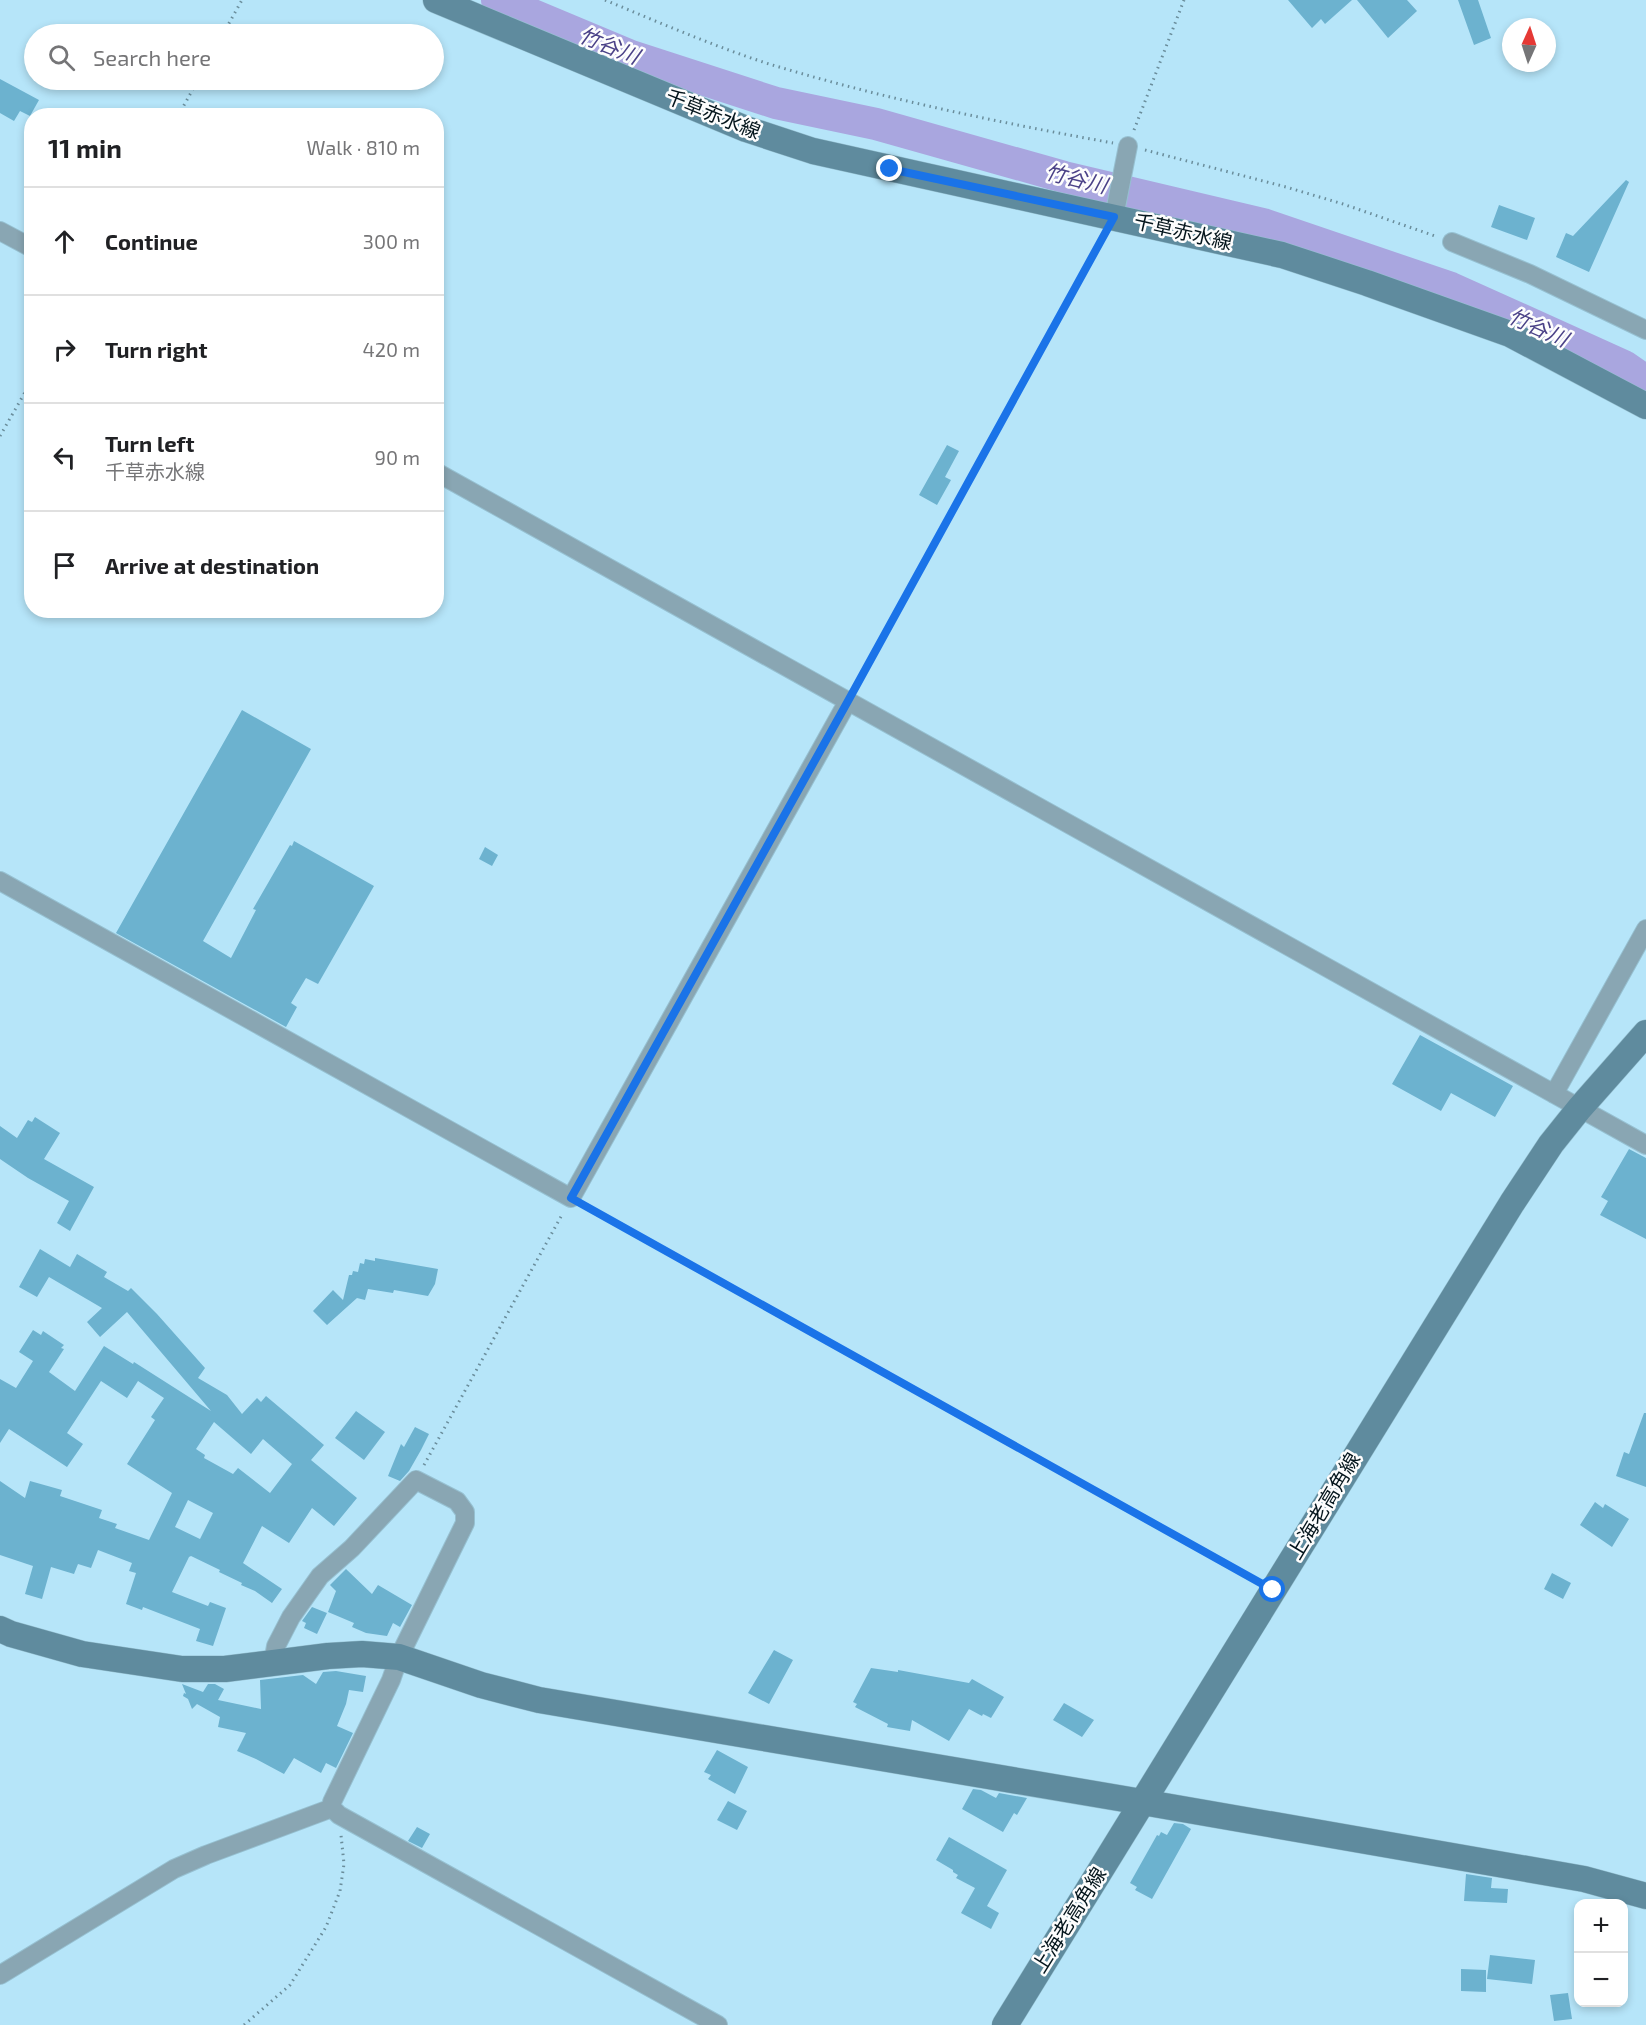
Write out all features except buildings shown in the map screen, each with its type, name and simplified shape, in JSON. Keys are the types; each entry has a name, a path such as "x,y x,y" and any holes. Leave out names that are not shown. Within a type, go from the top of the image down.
{"main road":[{"name":"千草赤水線","path":"436,0 746,129 813,151 1282,255 1447,310 1510,334 1646,406"},
{"name":"上海老高角線","path":"1005,2025 1512,1203 1551,1144 1579,1108 1646,1033"},
{"path":"0,1629 82,1653 182,1669 225,1669 362,1654 399,1657 481,1685 539,1700 1142,1802 1584,1880 1646,1896"}],"street":[{"path":"1114,217 1128,146"},
{"path":"0,231 24,244"},
{"path":"1452,242 1530,274 1646,330"},
{"path":"444,476 1646,1145"},
{"path":"0,881 571,1198 848,701"},
{"path":"1554,1094 1646,929"},
{"path":"273,1663 276,1646 291,1617 320,1576 352,1548 416,1480 457,1501 465,1512 465,1523 399,1657 391,1680 332,1802 335,1812 718,2025"},
{"path":"0,1975 174,1869 206,1855 335,1812"}],"path":[{"path":"229,24 242,0"},
{"path":"605,0 729,50 857,89 940,110 1128,146 1286,187 1452,242"},
{"path":"1128,146 1185,0"},
{"path":"182,108 192,90"},
{"path":"848,701 1114,217"},
{"path":"0,436 24,394"},
{"path":"416,1480 571,1198 1273,1590"},
{"path":"244,2025 290,1985 326,1927 340,1892 344,1864 335,1812"}],"waterway":[{"name":"竹谷川","path":"497,0 631,56 776,103 876,124 1064,177 1263,224 1451,288 1624,366 1646,381"}],"route":[{"path":"890,169 1114,217 571,1198 1273,1590"}]}
